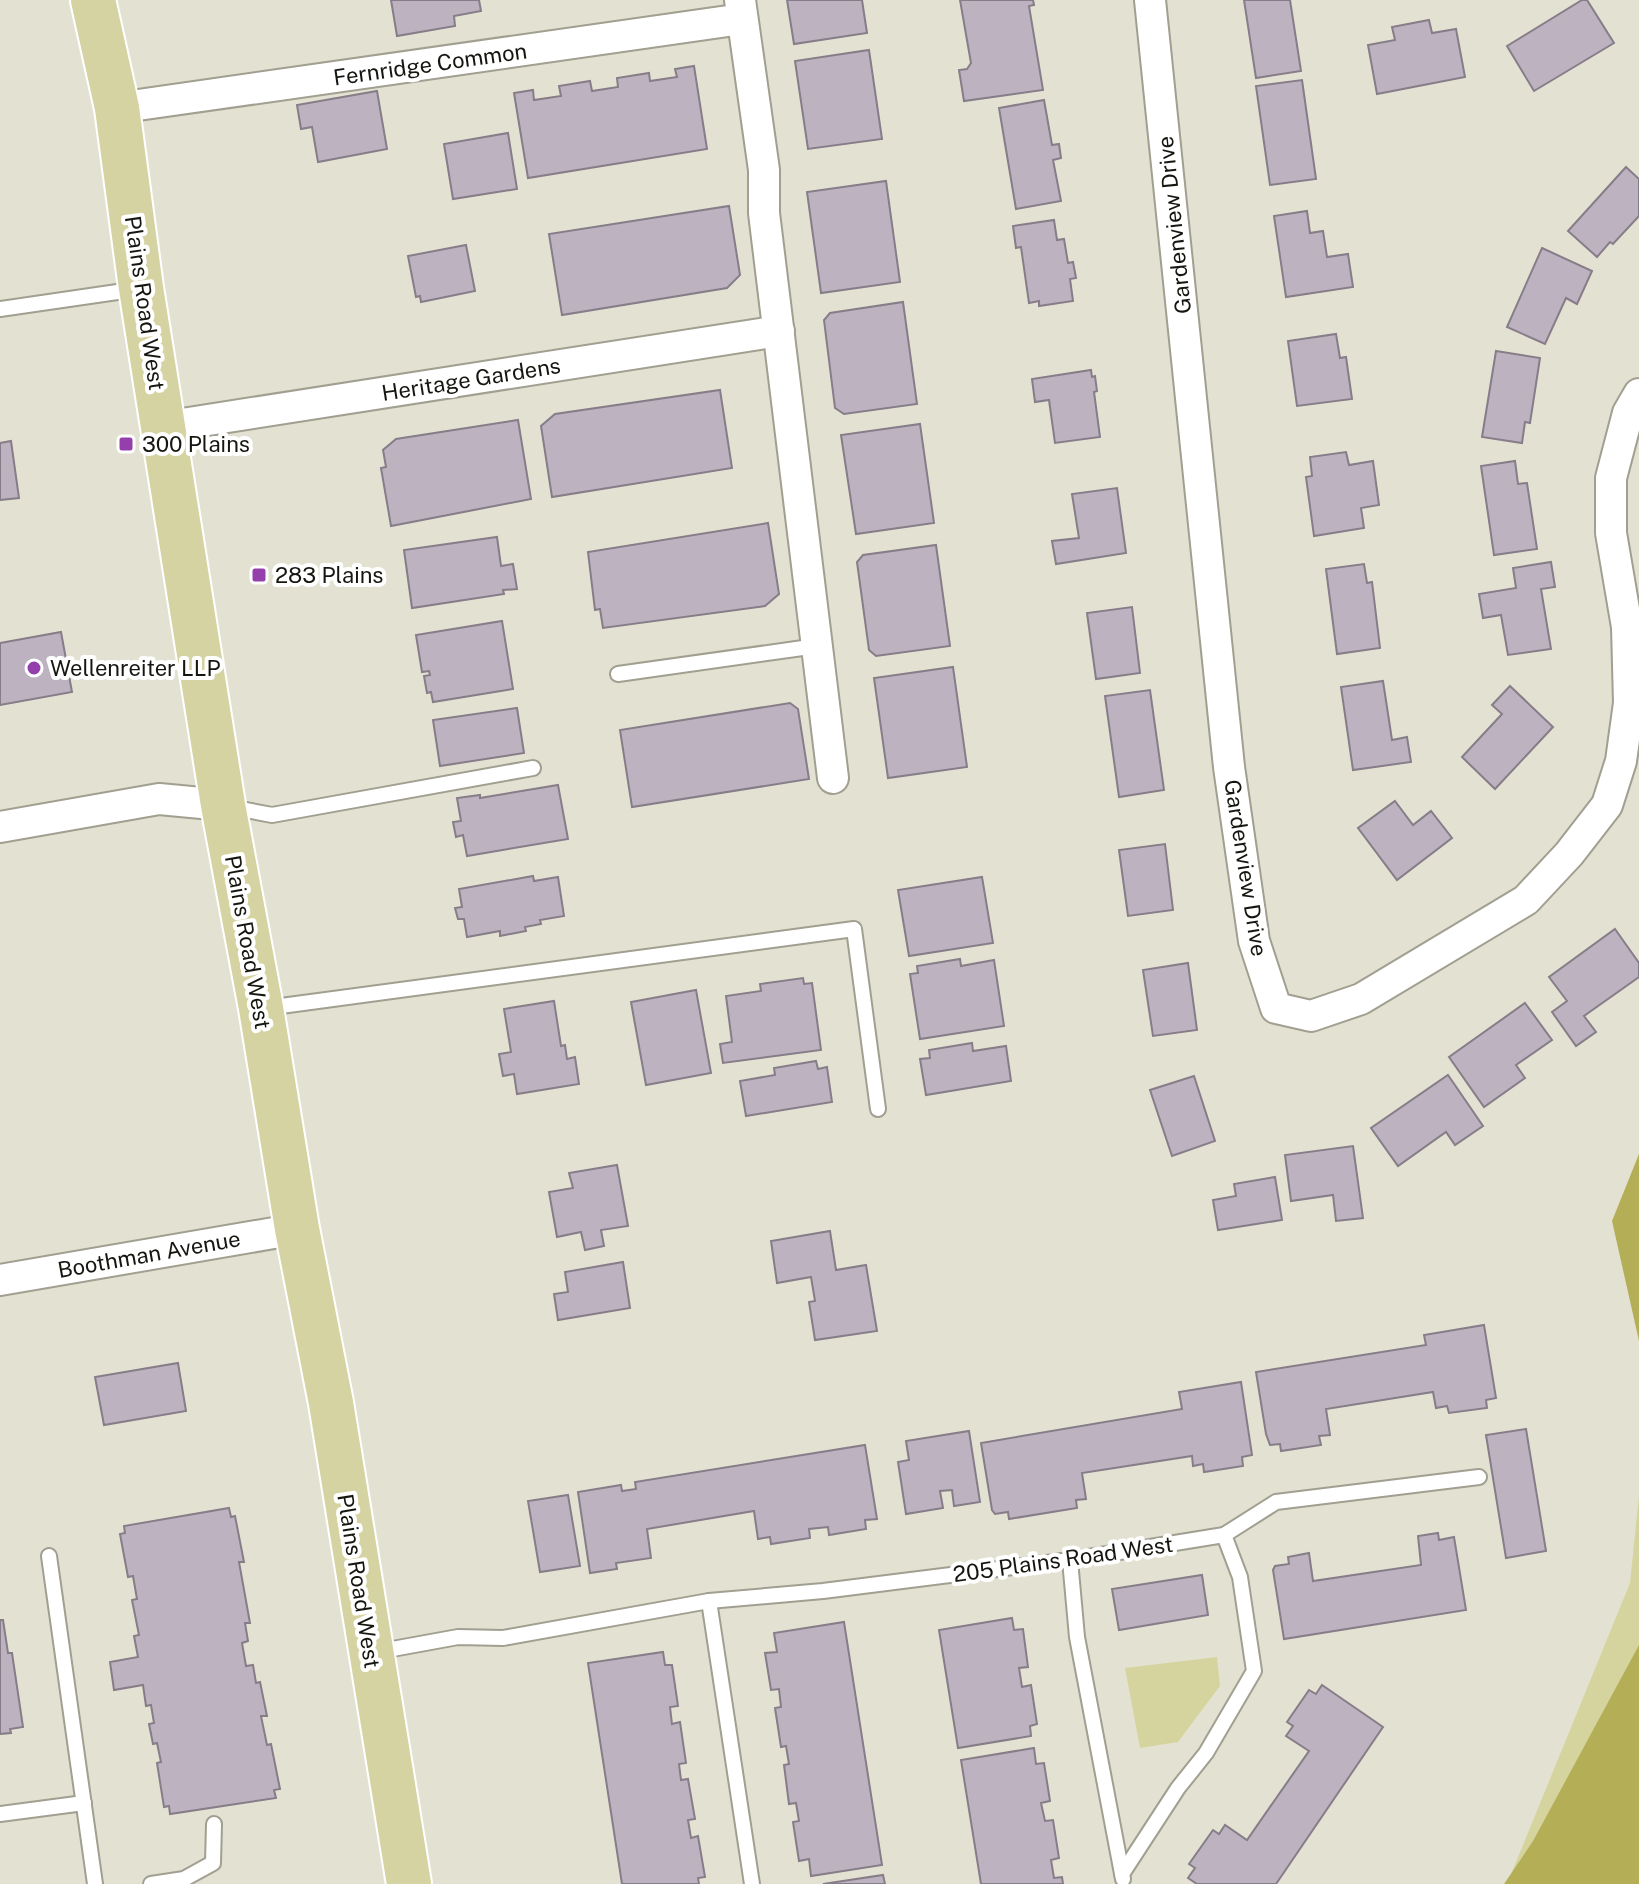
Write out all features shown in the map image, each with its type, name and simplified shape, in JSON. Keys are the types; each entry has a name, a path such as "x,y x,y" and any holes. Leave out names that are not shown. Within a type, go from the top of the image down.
{"main road":[{"name":"Plains Road West","path":"93,0 117,108 141,288 223,805 261,1008 297,1229 331,1403 409,1884"}],"street":[{"name":"Gardenview Drive","path":"1150,0 1229,767 1254,941 1276,1008 1311,1016 1361,999 1526,900 1569,854 1607,805 1621,761 1629,703 1627,627 1611,533 1611,478 1628,413 1639,394"},
{"name":"Fernridge Common","path":"117,108 741,10 764,170 764,213 779,331"},
{"name":"Heritage Gardens","path":"163,427 779,331"},
{"path":"779,331 833,778"},
{"path":"0,827 159,799 223,805"},
{"name":"Boothman Avenue","path":"0,1280 297,1229"}],"lane":[{"path":"0,309 141,288"},
{"path":"618,674 817,646"},
{"path":"223,805 272,815 533,768"},
{"path":"261,1008 854,929 878,1109"},
{"name":"205 Plains Road West","path":"370,1653 458,1637 503,1638 709,1601 823,1591 1070,1560 1224,1535 1276,1502 1479,1477"},
{"path":"1123,1879 1178,1788 1206,1753 1254,1671 1240,1577 1224,1535"},
{"path":"49,1556 95,1884"},
{"path":"1070,1560 1077,1637 1123,1879"},
{"path":"709,1601 752,1884"},
{"path":"0,1814 84,1803"},
{"path":"151,1884 184,1879 213,1863 214,1824"}],"shaded area":[{"path":"1639,1154 1639,1341 1612,1221"},
{"path":"1639,1495 1639,1884 1507,1884 1630,1583"},
{"path":"1639,1645 1639,1884 1504,1884 1533,1841"},
{"path":"1217,1657 1220,1686 1178,1742 1140,1748 1125,1668"}],"building":[{"path":"391,0 479,0 481,11 454,16 455,26 397,36"},
{"path":"787,0 862,0 867,33 794,44"},
{"path":"960,0 1033,0 1034,5 1029,6 1043,90 964,101 959,70 967,69 971,63"},
{"path":"1244,0 1290,0 1301,71 1256,78"},
{"path":"1582,0 1587,0 1614,43 1534,91 1507,46"},
{"path":"1429,20 1432,33 1456,29 1465,77 1377,94 1368,45 1395,40 1392,27"},
{"path":"869,50 882,139 808,149 795,61"},
{"path":"694,66 707,149 528,178 514,93 533,90 534,100 561,96 559,86 590,81 592,91 618,87 617,78 649,73 650,81 677,77 675,69"},
{"path":"1302,80 1316,179 1270,185 1256,86"},
{"path":"377,91 387,149 318,162 312,127 301,129 297,105"},
{"path":"1044,100 1052,145 1059,144 1061,158 1053,160 1061,201 1016,209 999,108"},
{"path":"508,133 517,189 453,199 444,144"},
{"path":"1626,167 1639,179 1639,216 1597,257 1568,231"},
{"path":"886,181 900,282 821,293 807,192"},
{"path":"729,206 740,275 727,288 562,315 549,234"},
{"path":"1307,211 1310,233 1323,231 1327,257 1348,254 1353,287 1286,297 1274,216"},
{"path":"1054,220 1057,240 1064,239 1068,263 1073,262 1076,278 1070,279 1073,301 1039,306 1039,301 1029,303 1021,247 1016,248 1013,226"},
{"path":"466,245 475,291 421,302 420,296 416,297 408,256"},
{"path":"1542,248 1592,271 1577,304 1566,298 1545,344 1507,327"},
{"path":"903,302 917,404 844,414 835,408 824,320 830,313"},
{"path":"1336,334 1340,358 1346,357 1352,399 1297,406 1288,341"},
{"path":"1496,351 1540,358 1530,423 1525,422 1522,443 1482,437"},
{"path":"1091,370 1092,377 1095,376 1100,437 1055,443 1049,400 1035,402 1032,379"},
{"path":"720,390 732,468 552,497 541,426 555,414"},
{"path":"518,420 531,499 391,526 381,468 386,467 383,450 396,439"},
{"path":"920,424 934,523 856,534 841,435"},
{"path":"11,441 19,498 0,500 0,443"},
{"path":"1346,452 1349,465 1373,461 1379,505 1361,508 1364,528 1314,536 1306,477 1312,476 1310,457"},
{"path":"1515,461 1518,484 1527,483 1537,549 1494,555 1481,466"},
{"path":"1117,488 1126,553 1056,564 1052,541 1079,538 1072,494"},
{"path":"768,523 779,594 765,606 603,628 600,609 595,610 588,552"},
{"path":"497,537 501,566 513,564 517,589 503,590 504,594 412,608 404,550"},
{"path":"936,545 950,646 876,656 869,650 857,562 863,555"},
{"path":"1551,562 1555,587 1541,589 1551,649 1508,655 1501,615 1483,618 1479,594 1516,588 1513,568"},
{"path":"1364,564 1367,583 1372,582 1380,648 1337,654 1326,569"},
{"path":"1132,607 1140,673 1096,679 1087,613"},
{"path":"502,621 513,689 433,702 431,692 427,693 424,676 430,675 429,671 422,672 416,635"},
{"name":"Wellenreiter LLP","path":"61,632 72,692 0,705 0,643"},
{"path":"953,667 967,767 888,778 874,678"},
{"path":"1383,681 1392,740 1407,737 1411,762 1353,770 1341,687"},
{"path":"1510,686 1553,727 1495,789 1462,757 1502,714 1492,705"},
{"path":"1150,690 1164,790 1119,797 1105,696"},
{"path":"790,703 798,709 809,779 632,807 620,730"},
{"path":"517,708 524,753 440,766 433,720"},
{"path":"558,785 568,839 467,856 463,835 456,837 453,822 461,821 457,798 480,795 480,798"},
{"path":"1395,801 1413,825 1431,811 1452,838 1397,880 1358,828"},
{"path":"1165,844 1173,910 1128,916 1119,850"},
{"path":"533,876 534,881 558,877 564,916 540,920 541,924 525,927 526,931 500,936 500,931 467,937 464,919 458,919 455,908 462,907 459,889"},
{"path":"982,877 993,943 909,956 898,890"},
{"path":"1615,929 1639,963 1639,977 1584,1016 1596,1032 1576,1046 1552,1012 1567,1001 1549,977"},
{"path":"960,959 961,966 994,960 1004,1026 920,1039 910,974 918,973 917,966"},
{"path":"1188,963 1197,1030 1153,1036 1143,970"},
{"path":"803,978 804,984 812,983 821,1050 723,1063 720,1044 732,1042 726,996 761,991 760,984"},
{"path":"696,990 711,1073 646,1085 631,1002"},
{"path":"554,1001 561,1046 565,1045 567,1059 575,1057 579,1084 517,1094 514,1074 503,1076 499,1054 511,1052 504,1009"},
{"path":"1525,1003 1552,1040 1516,1065 1525,1078 1484,1107 1449,1057"},
{"path":"972,1043 973,1051 1006,1046 1011,1081 926,1095 920,1059 930,1058 929,1050"},
{"path":"816,1061 818,1069 827,1067 832,1102 746,1116 740,1081 775,1075 774,1068"},
{"path":"1448,1075 1483,1126 1455,1145 1446,1132 1398,1166 1371,1128"},
{"path":"1194,1076 1215,1141 1172,1156 1150,1090"},
{"path":"1353,1146 1363,1218 1336,1221 1333,1195 1291,1201 1285,1155"},
{"path":"617,1165 628,1226 601,1230 604,1246 585,1250 581,1232 557,1237 549,1192 573,1188 569,1173"},
{"path":"1275,1177 1282,1220 1218,1230 1213,1200 1236,1196 1234,1184"},
{"path":"830,1231 836,1270 866,1265 877,1331 815,1340 809,1302 815,1301 811,1277 777,1283 771,1241"},
{"path":"623,1262 630,1308 558,1320 554,1294 568,1292 565,1272"},
{"path":"1484,1325 1496,1398 1486,1400 1487,1408 1449,1413 1447,1406 1436,1408 1433,1392 1326,1409 1330,1435 1319,1436 1321,1445 1281,1451 1280,1444 1270,1445 1256,1372 1426,1345 1424,1335"},
{"path":"178,1363 186,1411 104,1425 95,1377"},
{"path":"1241,1382 1252,1455 1242,1457 1243,1466 1204,1472 1203,1464 1193,1466 1192,1456 1082,1473 1086,1499 1076,1500 1077,1508 1009,1519 1008,1512 995,1514 992,1510 981,1443 1182,1409 1179,1392"},
{"path":"1526,1429 1546,1551 1506,1558 1486,1435"},
{"path":"969,1431 980,1502 954,1506 952,1490 940,1491 943,1508 906,1514 898,1462 909,1460 906,1441"},
{"path":"865,1445 877,1519 865,1520 866,1529 829,1535 828,1527 809,1529 810,1538 771,1544 770,1537 758,1539 754,1511 647,1529 651,1558 616,1563 617,1569 590,1573 578,1492 621,1485 622,1491 636,1489 635,1482"},
{"path":"568,1495 580,1566 540,1572 528,1501"},
{"path":"229,1508 231,1517 235,1516 244,1562 239,1562 250,1623 245,1623 248,1641 242,1643 246,1666 253,1665 256,1683 260,1682 267,1716 261,1716 267,1745 271,1744 280,1789 274,1790 276,1798 170,1814 169,1806 164,1807 157,1763 161,1762 157,1743 153,1744 149,1724 154,1723 151,1705 146,1706 143,1685 114,1690 110,1662 138,1657 134,1636 139,1635 132,1600 137,1599 133,1576 128,1577 120,1534 125,1533 124,1526"},
{"path":"1438,1533 1439,1540 1454,1537 1466,1610 1284,1639 1273,1570 1275,1566 1289,1564 1288,1557 1309,1553 1313,1581 1421,1565 1418,1536"},
{"path":"1202,1575 1208,1615 1119,1630 1112,1589"},
{"path":"1012,1618 1014,1630 1023,1629 1028,1667 1019,1668 1022,1687 1031,1685 1037,1724 1030,1726 1031,1736 958,1748 939,1630"},
{"path":"0,1620 3,1620 8,1653 12,1653 23,1727 0,1734"},
{"path":"844,1622 882,1865 811,1876 809,1859 799,1861 793,1822 799,1821 796,1803 789,1804 784,1765 789,1764 786,1746 781,1747 775,1708 781,1707 779,1689 771,1690 765,1653 777,1652 774,1633"},
{"path":"663,1652 665,1665 672,1665 678,1706 670,1707 672,1724 680,1722 686,1763 679,1764 681,1780 688,1779 695,1819 688,1820 691,1838 698,1836 705,1877 698,1878 699,1884 622,1884 588,1663"},
{"path":"1322,1685 1383,1727 1276,1884 1197,1884 1188,1878 1195,1868 1189,1864 1213,1830 1219,1834 1225,1825 1247,1840 1309,1751 1286,1736 1293,1726 1287,1722 1309,1690 1316,1694"},
{"path":"1034,1748 1036,1764 1044,1763 1050,1801 1041,1803 1045,1821 1053,1820 1059,1858 1051,1860 1054,1878 1062,1877 1063,1884 981,1884 961,1760"},
{"path":"883,1875 885,1884 823,1884"}],"place":[{"name":"300 Plains","path":"126,444"},
{"name":"283 Plains","path":"259,575"},
{"name":"Wellenreiter LLP","path":"34,668"}]}
